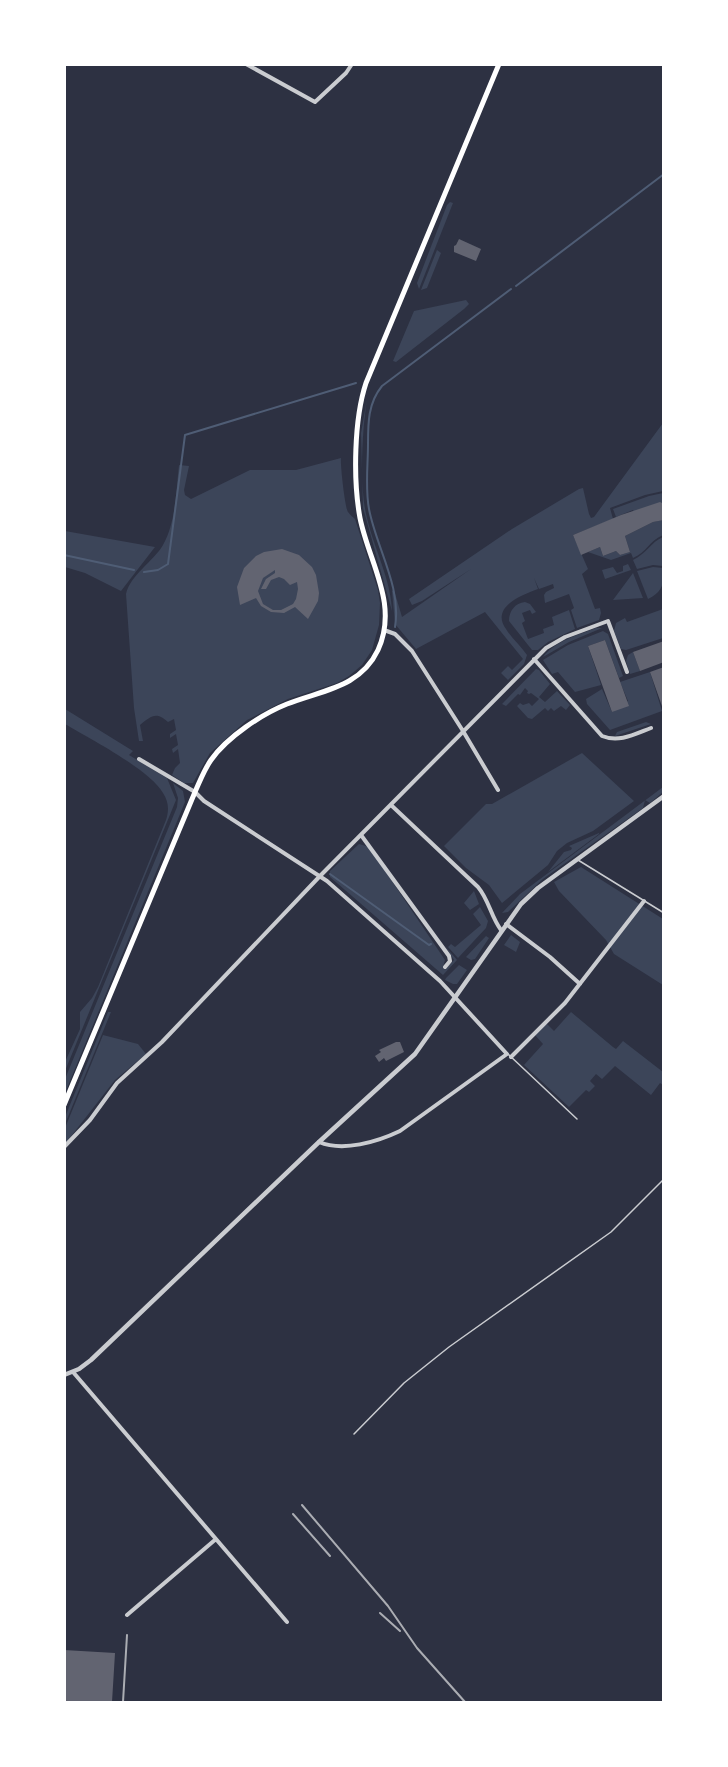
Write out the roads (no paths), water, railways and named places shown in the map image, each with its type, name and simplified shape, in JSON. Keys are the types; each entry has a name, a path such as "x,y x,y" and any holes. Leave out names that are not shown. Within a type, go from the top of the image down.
{"main road":[{"path":"64,1105 195,792 212,759 235,736 281,707 336,688 359,675 376,653 384,630 386,611 362,527 359,508 357,440 360,404 368,379 427,242 499,64"}],"street":[{"path":"246,64 307,100 315,102 346,73 352,64"},
{"path":"64,1147 90,1120 117,1083 162,1042 320,876 546,648 565,637 608,621 627,672"},
{"path":"384,630 395,634 408,646 464,731 498,790"},
{"path":"534,659 602,736 614,740 621,739 651,728"},
{"path":"139,759 195,792 204,801 320,876 440,981 509,1056"},
{"path":"64,1376 91,1360 319,1142 416,1054 521,904 538,888 663,796"},
{"path":"391,805 478,886 487,898 501,930"},
{"path":"361,835 449,956 450,961 445,967"},
{"path":"319,1142 331,1145 354,1144 380,1140 400,1131 509,1056 565,1003 644,901"},
{"path":"505,924 550,957 580,984"},
{"path":"73,1372 287,1622"},
{"path":"127,1615 216,1539"}],"lane":[{"path":"577,859 663,913"},
{"path":"509,1056 577,1119"},
{"path":"354,1434 404,1383 449,1347 611,1232 663,1179"}],"waterway":[{"path":"516,286 664,174"},
{"path":"395,627 396,612 392,582 372,523 368,501 368,428 371,406 382,386 511,289"},
{"path":"144,572 158,570 168,564 185,435 356,383"},
{"path":"64,555 134,570"},
{"path":"330,874 429,945 431,944"}],"railway":[{"path":"302,1505 388,1606 417,1648 465,1702"},
{"path":"293,1514 330,1556"},
{"path":"380,1613 400,1631"},
{"path":"123,1702 127,1635"}]}
